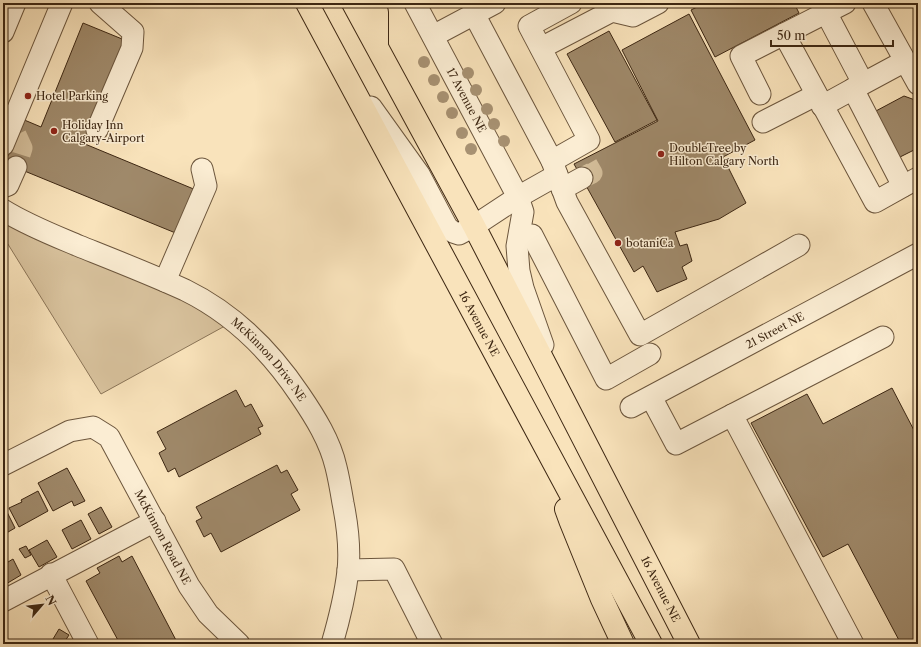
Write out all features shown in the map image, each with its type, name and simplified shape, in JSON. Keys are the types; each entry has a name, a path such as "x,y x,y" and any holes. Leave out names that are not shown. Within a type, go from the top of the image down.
{"highway":[{"name":"16 Avenue NE","path":"307,3 651,644"},
{"name":"16 Avenue NE","path":"353,3 474,226 688,644"},
{"path":"372,3 376,12 377,48"},
{"path":"552,458 570,520 602,600 623,644"},
{"path":"647,563 693,624 705,644"}],"street":[{"path":"3,32 15,3"},
{"path":"9,137 62,3"},
{"path":"97,130 132,48 133,32 100,3"},
{"name":"17 Avenue NE","path":"415,3 518,197 523,212 516,246 519,271 523,288 559,390"},
{"path":"432,36 495,3"},
{"path":"338,60 419,174 447,227 453,232 459,234 518,197 581,161 589,140 529,26 571,3"},
{"path":"541,48 612,11 633,16 658,3"},
{"path":"873,3 918,84"},
{"path":"760,94 741,56 784,34 831,6 858,86 910,182 875,202 784,34"},
{"path":"474,14 557,175 567,202 640,335 799,245"},
{"path":"763,122 858,86 905,61"},
{"path":"557,175 581,161"},
{"path":"3,187 8,185 16,168"},
{"path":"165,281 206,186 202,169"},
{"name":"McKinnon Drive NE","path":"3,210 39,230 186,290 212,305 234,321 251,336 280,367 314,414 326,439 336,466 346,517 348,570 338,623 332,644"},
{"path":"532,235 606,379 650,354"},
{"name":"21 Street NE","path":"631,407 918,254"},
{"path":"651,397 676,444 883,337"},
{"path":"732,415 853,644"},
{"name":"McKinnon Road NE","path":"3,466 70,430 93,427 109,437 189,586 208,614 239,644"},
{"path":"3,601 155,521"},
{"path":"348,570 394,569 432,644"},
{"path":"52,574 88,644"}],"shaded area":[{"path":"3,210 234,321 101,394 6,241 3,231"}],"building":[{"path":"705,3 794,3 799,13 715,57 691,10"},
{"name":"DoubleTree by Hilton Calgary North","path":"689,14 755,140 723,157 746,203 719,219 675,232 680,246 687,244 692,261 682,267 687,279 657,292 643,266 634,272 574,164 658,121 622,50"},
{"name":"Holiday Inn Calgary-Airport","path":"83,23 127,41 85,144 196,190 178,234 5,163 22,119 41,127"},
{"path":"609,31 657,120 615,142 567,54"},
{"path":"904,96 915,100 918,105 918,148 898,158 874,112"},
{"path":"892,388 918,438 918,644 901,644 848,544 823,557 751,423 807,394 823,424"},
{"path":"236,390 245,407 251,404 263,426 258,428 261,434 179,477 175,468 168,472 159,453 166,449 157,432"},
{"path":"277,465 281,473 287,470 298,490 291,494 300,510 221,552 211,533 204,537 196,521 202,518 196,507"},
{"path":"67,468 85,501 74,506 72,501 53,511 38,483"},
{"path":"38,491 48,511 19,527 9,508 22,502 21,500"},
{"path":"101,507 112,527 99,534 88,514"},
{"path":"5,508 15,528 3,535 3,509"},
{"path":"81,520 91,539 72,549 62,530"},
{"path":"47,540 57,557 39,567 29,550"},
{"path":"26,546 31,555 25,558 19,549"},
{"path":"119,556 122,562 132,556 178,644 120,644 86,581 100,573 97,568"},
{"path":"13,559 21,575 6,584 3,578 3,565"},
{"path":"59,629 69,635 63,644 50,644"}],"tunnel":[{"path":"16,135 22,148 16,167"},
{"path":"582,178 592,173 584,159"}],"place":[{"name":"Hotel Parking","path":"28,96"},
{"name":"Holiday Inn Calgary-Airport","path":"54,131"},
{"name":"DoubleTree by Hilton Calgary North","path":"661,154"},
{"name":"botaniCa","path":"618,243"}]}
